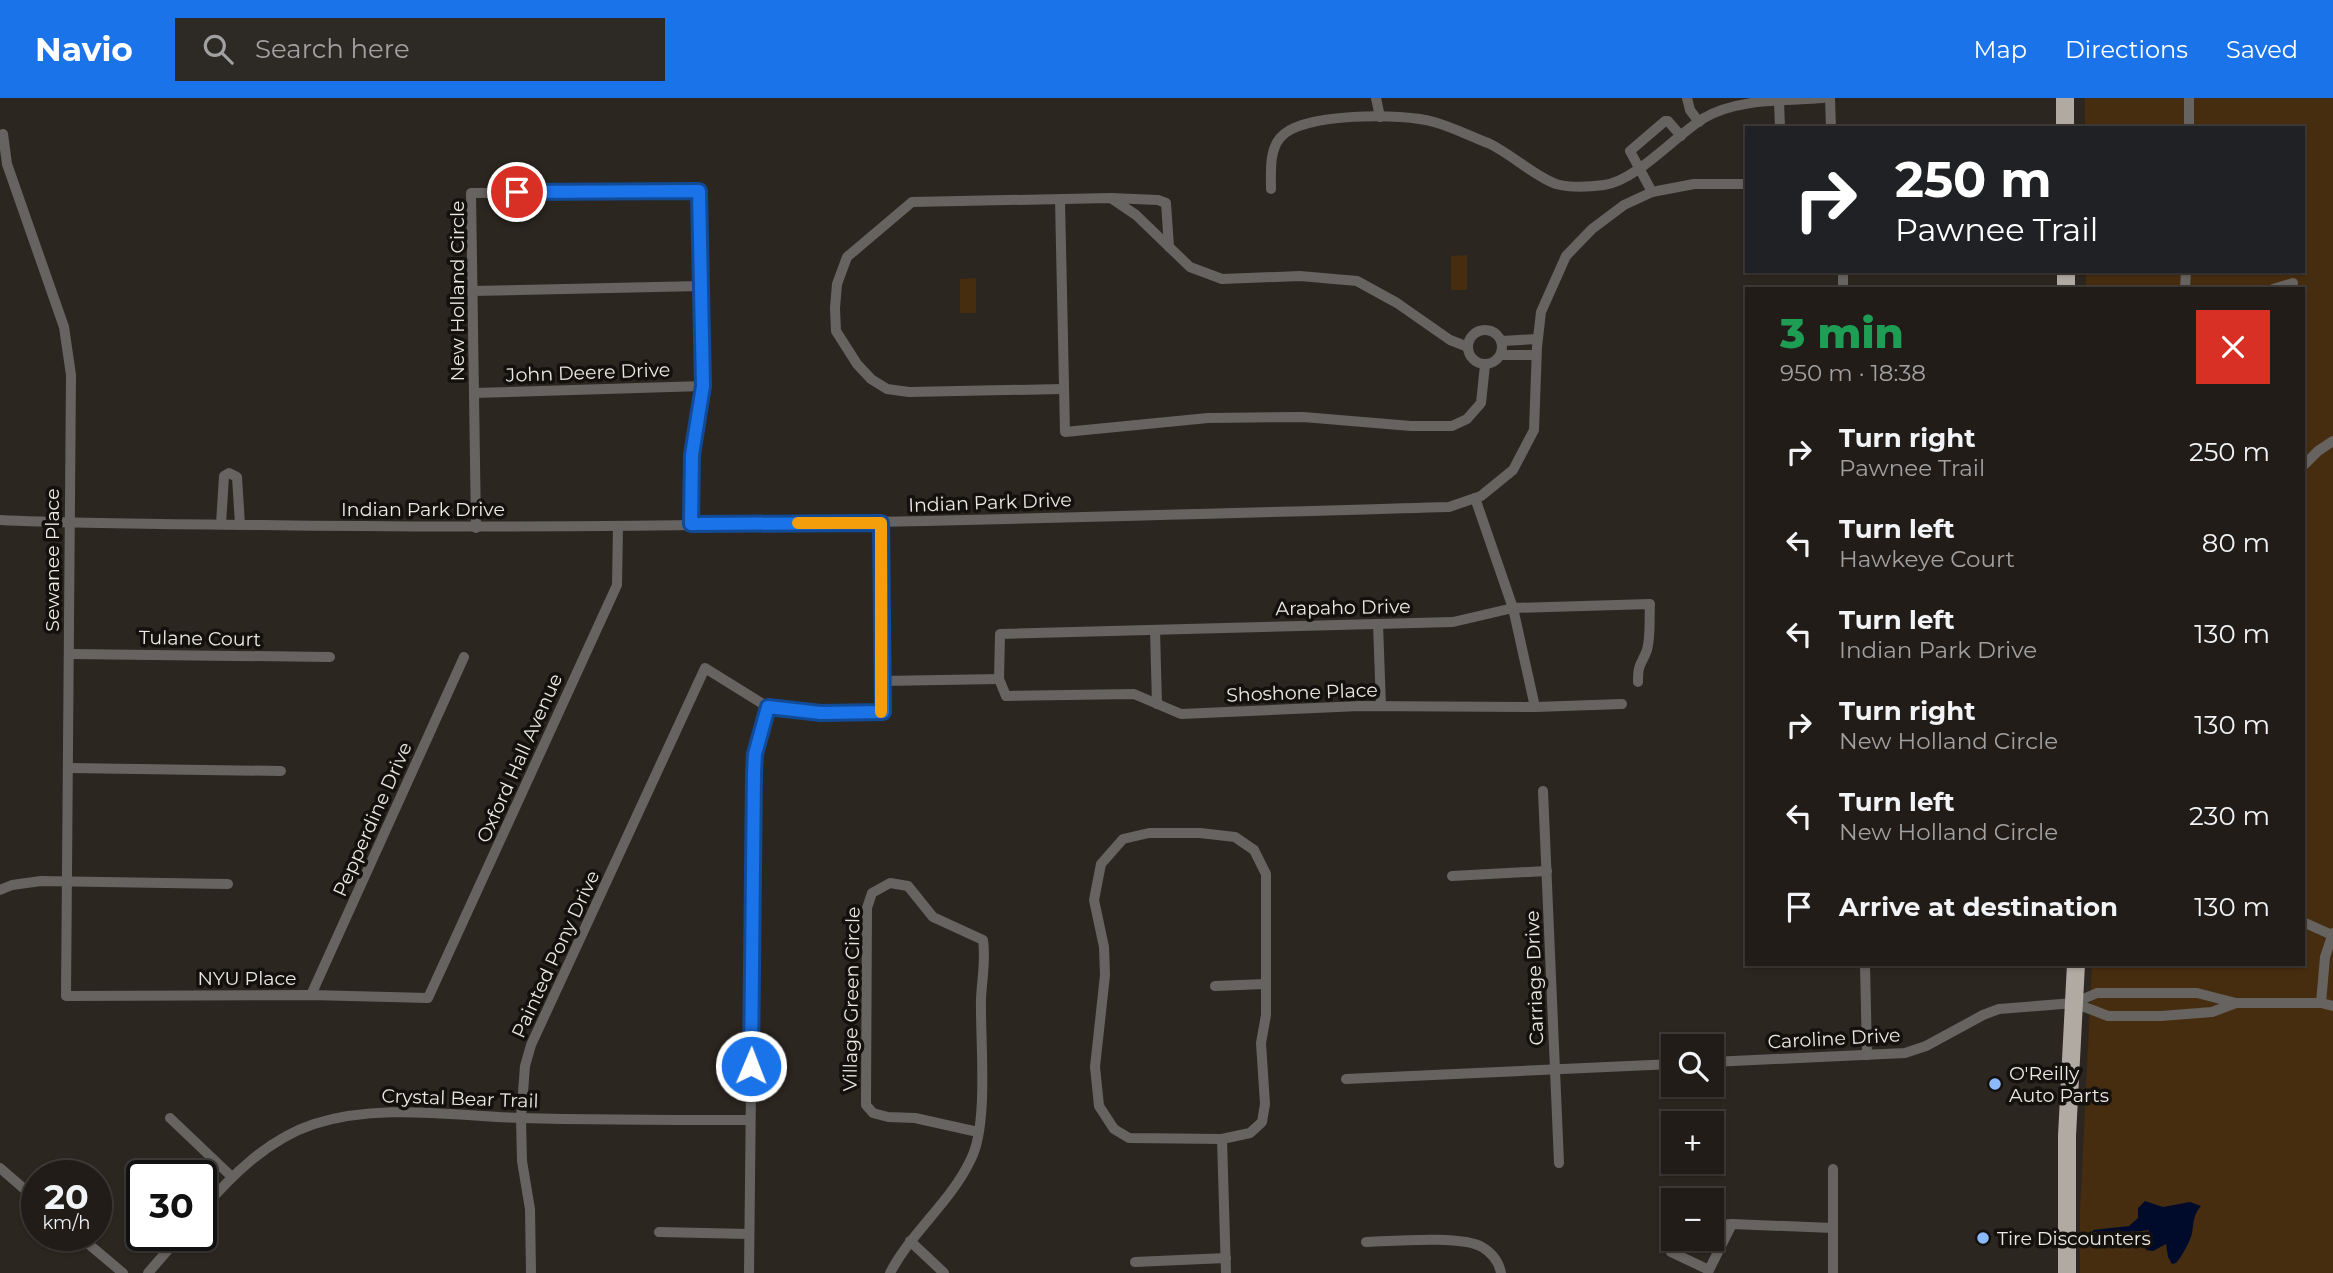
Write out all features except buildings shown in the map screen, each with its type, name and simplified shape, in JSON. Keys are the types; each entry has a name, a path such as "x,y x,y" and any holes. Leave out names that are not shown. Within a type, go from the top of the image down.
{"highway":[{"path":"2065,98 2065,126"},
{"path":"2067,1273 2067,1136 2076,966"}],"street":[{"path":"1376,98 1380,117"},
{"path":"1687,98 1690,110 1699,122"},
{"path":"1271,189 1271,163 1279,139 1291,129 1319,120 1380,117 1432,121 1491,145 1556,183 1583,187 1608,185 1639,168 1699,122 1726,108 1824,98"},
{"path":"1830,98 1831,126"},
{"path":"2189,98 2189,126"},
{"path":"1779,101 1780,126"},
{"path":"1652,192 1630,151 1665,121 1681,136"},
{"name":"Sewanee Place","path":"3,134 7,164 64,327 71,375 66,996"},
{"name":"Indian Park Drive","path":"0,520 476,528 881,523 1450,507 1481,496 1513,470 1534,430 1536,355 1541,312 1566,256 1592,229 1624,205 1652,192 1694,184 1745,184"},
{"name":"New Holland Circle","path":"476,528 471,193 699,191 703,386 692,455 691,524"},
{"path":"1111,198 1136,215 1190,267 1222,279 1300,276 1357,281 1397,303 1450,340 1468,347"},
{"path":"1062,388 909,393 887,389 871,379 836,331 837,284 847,257 912,202 1111,198 1158,200 1166,203 1169,247"},
{"path":"1060,200 1065,432 1208,418 1303,417 1411,426 1452,426 1467,419 1481,403 1485,365"},
{"path":"2280,287 2293,283"},
{"path":"472,291 701,286"},
{"path":"1502,355 1502,341 1493,331 1479,331 1469,340 1468,347 1473,359 1485,365 1495,362 1502,355 1536,355"},
{"path":"1502,341 1538,339"},
{"name":"John Deere Drive","path":"474,393 703,386"},
{"path":"2305,464 2318,451 2333,442"},
{"path":"221,524 224,476 229,473 237,477 240,525"},
{"path":"1475,498 1513,608 1535,707"},
{"path":"749,1273 752,810 755,754 768,707 821,713 883,712 881,523"},
{"name":"Oxford Hall Avenue","path":"428,998 617,585 618,526"},
{"name":"Arapaho Drive","path":"999,679 1000,634 1453,622 1513,608 1650,604 1649,635 1646,652 1638,666 1638,682"},
{"path":"1378,624 1381,706"},
{"path":"1156,630 1157,704"},
{"name":"Tulane Court","path":"69,654 330,657"},
{"name":"Pepperdine Drive","path":"311,995 464,657"},
{"name":"Painted Pony Drive","path":"531,1273 530,1209 522,1161 521,1118 525,1066 531,1045 705,668 768,707"},
{"path":"882,681 999,679"},
{"name":"Shoshone Place","path":"999,679 1006,696 1134,694 1181,714 1381,706 1535,707 1622,704"},
{"path":"69,768 281,771"},
{"name":"Carriage Drive","path":"1543,791 1559,1163"},
{"path":"1149,833 1200,833 1235,837 1254,850 1266,874 1265,984 1266,1015 1261,1043 1265,1104 1262,1122 1250,1133 1222,1139 1129,1138 1114,1129 1099,1105 1095,1067 1105,975 1104,947 1094,900 1101,864 1123,839 1149,833"},
{"path":"1452,876 1547,871"},
{"path":"0,890 41,881 228,884"},
{"name":"Village Green Circle","path":"890,883 908,886 933,917 983,940 985,953 981,997 981,1102 978,1132 915,1118 888,1117 873,1113 866,1105 867,908 872,892 890,883"},
{"path":"2305,923 2332,934 2325,957 2321,1003"},
{"path":"1865,966 1867,1055"},
{"path":"1215,986 1265,984"},
{"path":"2074,1003 2097,993 2197,993 2236,1003 2321,1003 2333,1006"},
{"name":"NYU Place","path":"66,996 311,995 428,998"},
{"path":"2074,1003 2108,1016 2161,1016 2212,1012 2236,1003"},
{"name":"Caroline Drive","path":"1724,1061 1905,1053 1926,1046 1983,1015 2000,1009 2074,1003"},
{"path":"1346,1079 1661,1065"},
{"name":"Crystal Bear Trail","path":"217,1192 231,1176 277,1142 312,1125 351,1116 382,1112 521,1118 750,1120"},
{"path":"170,1118 231,1176"},
{"path":"890,1273 910,1241 942,1205 963,1175 973,1156 978,1132"},
{"path":"1222,1139 1226,1273"},
{"path":"0,1168 21,1186"},
{"path":"1833,1169 1833,1273"},
{"path":"1724,1240 1732,1224"},
{"path":"1724,1225 1833,1228"},
{"path":"659,1232 748,1234"},
{"path":"910,1241 944,1273"},
{"path":"1366,1242 1461,1241 1481,1246 1499,1263 1501,1273"},
{"path":"97,1251 123,1273"},
{"path":"148,1273 167,1251"},
{"path":"1671,1251 1709,1270 1718,1251"},
{"path":"1135,1262 1226,1258"}],"shaded area":[{"path":"2085,98 2333,98 2333,1273 2080,1273 2080,1212 2092,966 2305,966 2305,287 2086,287 2086,273 2305,273 2305,126 2085,126"},
{"path":"1467,255 1467,290 1451,290 1451,256"},
{"path":"976,278 976,313 960,313 960,279"}],"water":[{"path":"2145,1201 2163,1207 2190,1202 2201,1206 2195,1216 2190,1240 2176,1263 2172,1264 2168,1257 2166,1244 2153,1251 2146,1250 2149,1230 2093,1232 2129,1226 2138,1218 2138,1208"}],"slow traffic":[{"path":"798,523 881,523 881,712"}],"place":[{"name":"O'Reilly Auto Parts","path":"1995,1084"},
{"name":"Tire Discounters","path":"1983,1238"}],"route":[{"path":"517,192 699,191 703,386 692,455 691,524 881,523 883,712 821,713 768,707 755,754 752,810 751,1066"}]}
